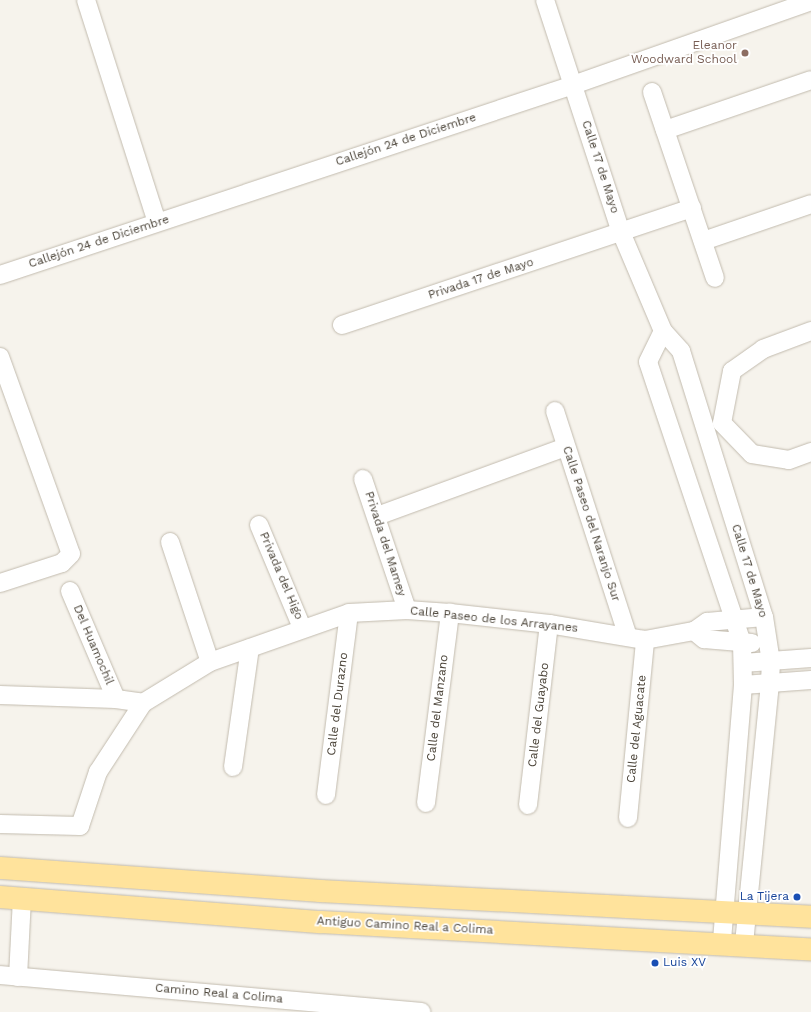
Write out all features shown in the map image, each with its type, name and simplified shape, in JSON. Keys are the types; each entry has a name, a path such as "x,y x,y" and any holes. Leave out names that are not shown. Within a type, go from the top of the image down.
{"main road":[{"path":"0,868 320,891 724,914 746,913 811,917"},
{"name":"Antiguo Camino Real a Colima","path":"0,897 321,922 744,944 811,949"}],"street":[{"path":"86,0 157,222"},
{"name":"Calle 17 de Mayo","path":"545,0 621,232 663,331 681,351 764,616 771,662 770,683 744,944"},
{"name":"Callejón 24 de Diciembre","path":"0,275 573,85 811,1"},
{"path":"665,130 811,80"},
{"path":"652,92 716,278"},
{"path":"703,241 811,204"},
{"name":"Privada 17 de Mayo","path":"342,325 692,208"},
{"path":"663,331 648,362 742,643 743,685 722,943"},
{"path":"722,423 732,371 763,349 811,331"},
{"path":"0,357 71,554 62,563 0,582"},
{"name":"Calle Paseo del Naranjo Sur","path":"555,411 566,447 637,639"},
{"path":"705,430 722,423"},
{"path":"722,423 752,454 789,460 811,452"},
{"path":"376,516 566,447"},
{"name":"Privada del Mamey","path":"363,479 407,610"},
{"name":"Privada del Higo","path":"259,525 302,628"},
{"path":"170,542 210,662"},
{"name":"Del Huamochil","path":"70,590 116,699"},
{"name":"Calle Paseo de los Arrayanes","path":"143,704 210,662 302,628 349,613 407,610 450,613 550,624 637,639 694,631 707,622 764,616"},
{"name":"Calle del Durazno","path":"326,795 349,613"},
{"name":"Calle del Manzano","path":"426,803 450,613"},
{"name":"Calle del Guayabo","path":"528,805 550,624"},
{"path":"694,631 704,640 767,643"},
{"name":"Calle del Aguacate","path":"628,818 637,639"},
{"path":"233,767 250,648"},
{"path":"743,663 811,658"},
{"path":"743,685 811,680"},
{"path":"0,824 80,826 98,772 143,704 116,699 1,691"},
{"path":"18,977 22,899"},
{"name":"Camino Real a Colima","path":"0,975 421,1012"}],"place":[{"name":"Eleanor Woodward School","path":"745,53"},
{"name":"La Tijera","path":"797,897"},
{"name":"Luis XV","path":"655,963"}]}
